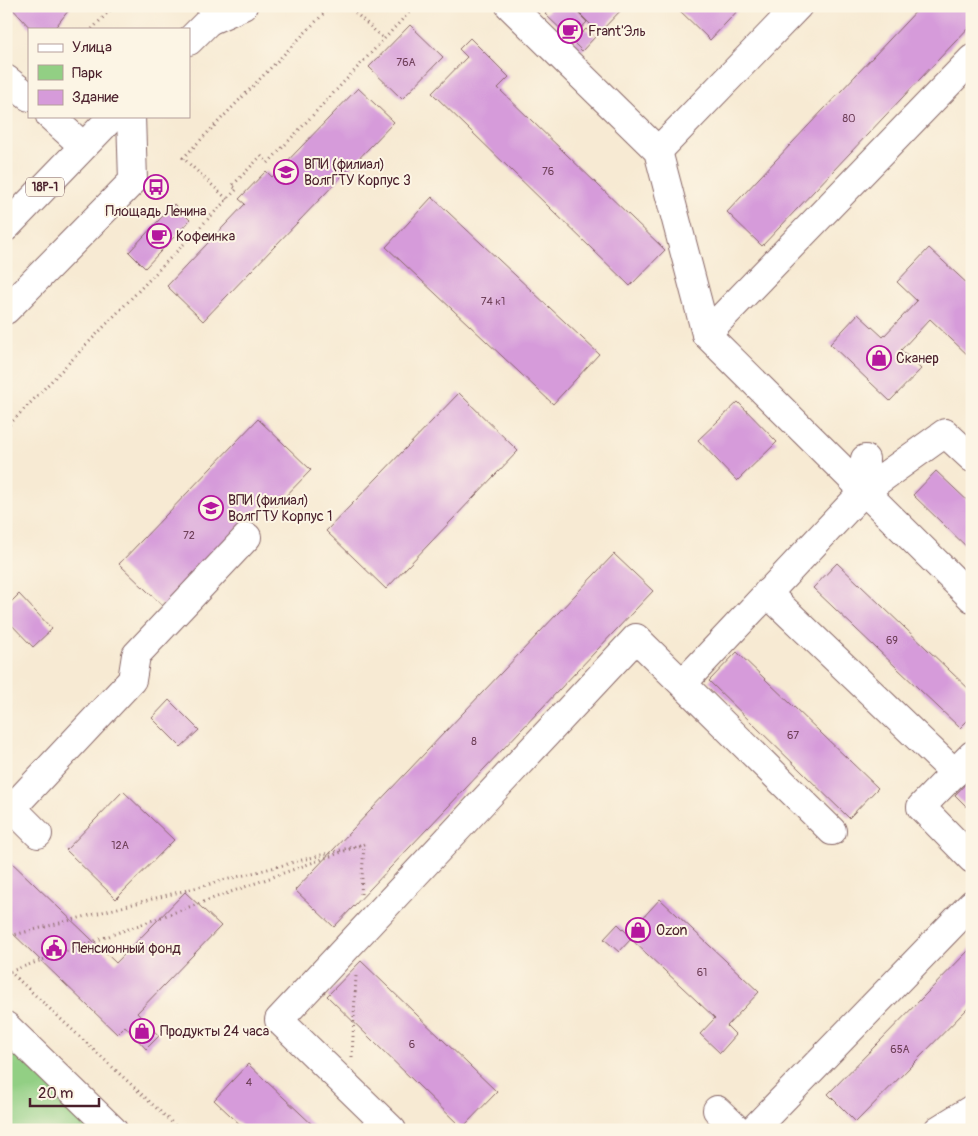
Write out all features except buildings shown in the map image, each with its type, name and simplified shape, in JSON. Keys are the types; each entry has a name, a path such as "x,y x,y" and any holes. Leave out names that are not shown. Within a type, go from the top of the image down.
{"main road":[{"path":"190,40 213,14 243,6"},
{"path":"510,6 658,151 706,334 972,598"},
{"path":"658,151 798,6"},
{"path":"706,334 972,59"},
{"path":"6,79 28,96"},
{"path":"52,118 83,146"},
{"name":"18Р-1","path":"6,227 111,118"},
{"path":"6,310 133,181 131,118"},
{"path":"682,683 864,491 945,433 972,458"},
{"path":"864,491 865,460"},
{"path":"38,834 9,805 132,680 136,655 247,537"},
{"path":"767,593 963,764 921,807 972,859"},
{"path":"392,1130 279,1020 636,638 832,831"},
{"path":"753,1130 972,904"},
{"path":"6,1026 113,1130"},
{"path":"938,1130 972,1109"},
{"path":"717,1110 738,1130"}],"path":[{"path":"93,28 114,6"},
{"path":"227,199 183,158 331,6"},
{"path":"348,6 384,39"},
{"path":"6,428 227,199 236,189 232,186 261,156 268,163 415,6"},
{"path":"360,903 364,844"},
{"path":"6,937 364,844"},
{"path":"6,973 364,844"},
{"path":"6,968 180,1130"},
{"path":"352,1061 357,972"}],"green space":[{"path":"6,1044 95,1130 6,1130"}],"place":[{"name":"Frant'Эль","path":"570,31"},
{"name":"ВПИ (филиал) ВолгГТУ Корпус 3","path":"286,172"},
{"name":"Площадь Ленина","path":"156,187"},
{"name":"Кофеинка","path":"159,236"},
{"name":"Сканер","path":"879,358"},
{"name":"ВПИ (филиал) ВолгГТУ Корпус 1","path":"211,508"},
{"name":"Ozon","path":"638,930"},
{"name":"Пенсионный фонд","path":"54,948"},
{"name":"Продукты 24 часа","path":"142,1031"}]}
